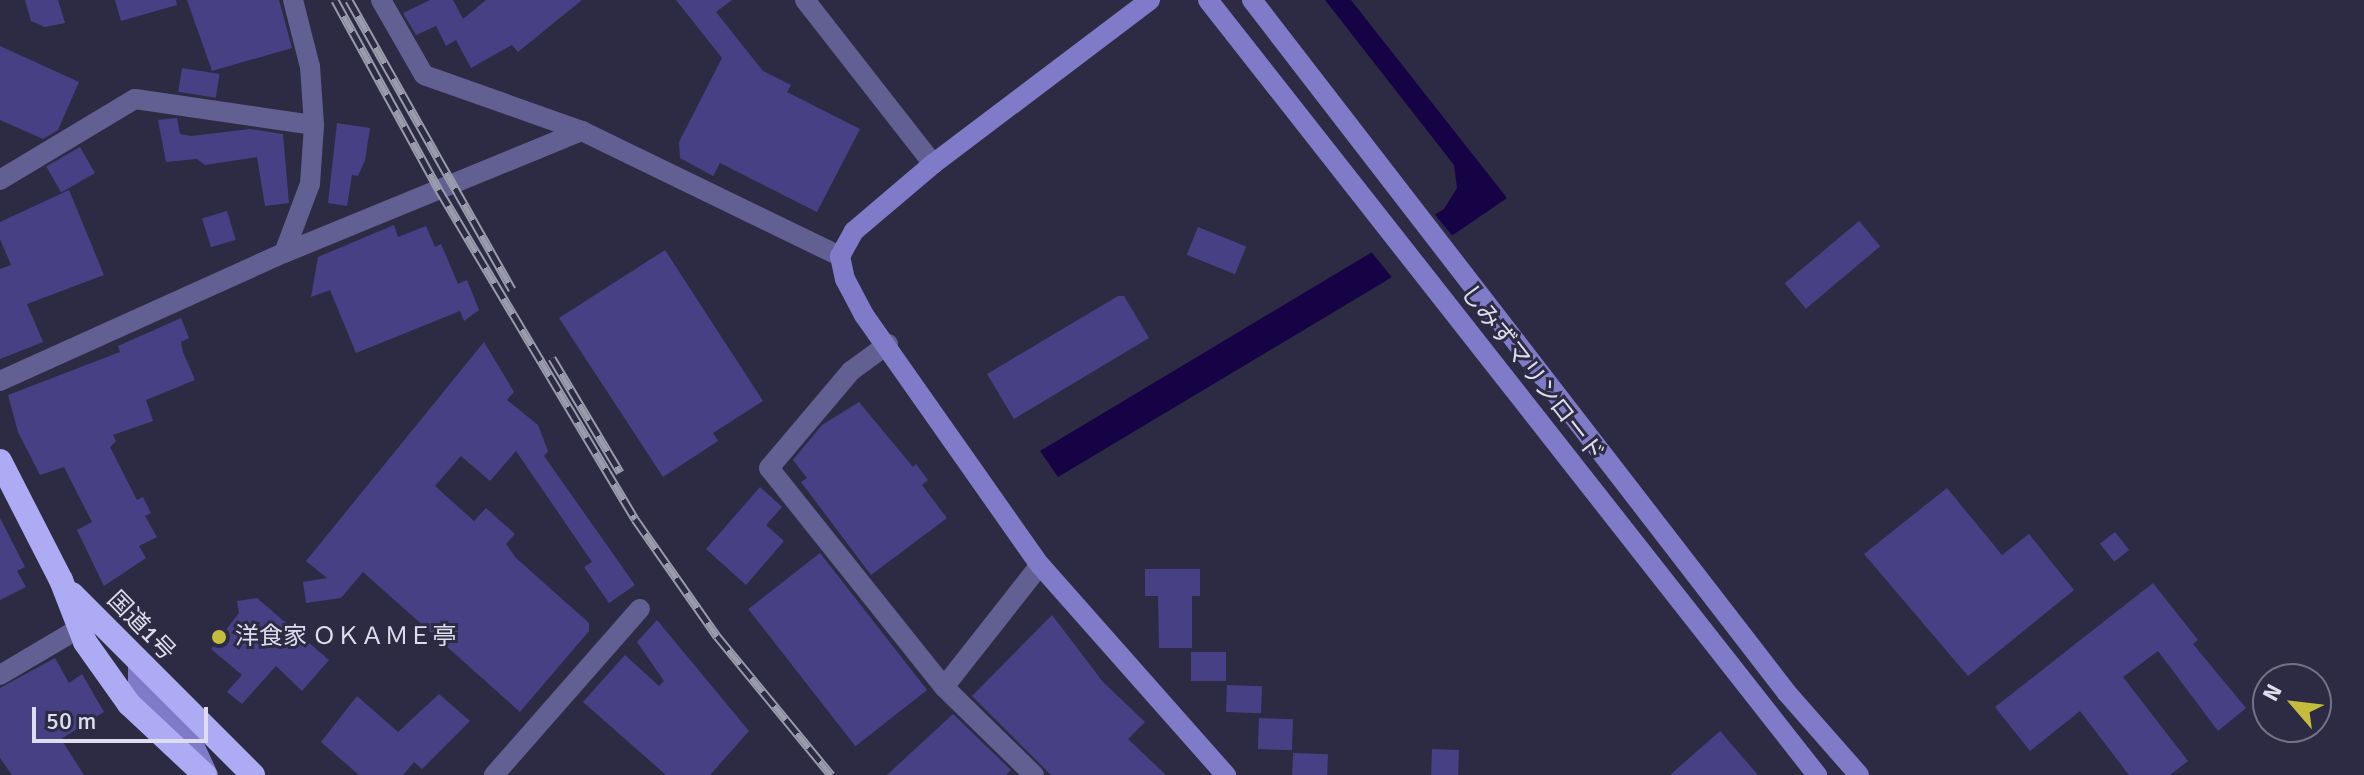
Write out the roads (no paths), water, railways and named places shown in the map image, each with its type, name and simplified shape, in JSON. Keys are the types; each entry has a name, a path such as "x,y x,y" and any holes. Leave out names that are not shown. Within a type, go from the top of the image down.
{"highway":[{"name":"国道1号","path":"0,461 129,704 206,775"},
{"name":"国道1号","path":"88,624 138,663 253,775"}],"street":[{"path":"284,253 310,184 314,125 310,67 293,0"},
{"path":"381,0 424,75 582,131 840,256"},
{"path":"805,0 933,164"},
{"path":"1150,0 933,164 854,231 840,256 845,279 864,315 888,344 1040,565 1226,775"},
{"name":"しみずマリンロード","path":"1208,0 1817,775"},
{"name":"しみずマリンロード","path":"1252,0 1787,693 1859,775"},
{"path":"0,180 135,99 314,125"},
{"path":"0,381 284,253 582,131"},
{"path":"888,344 851,371 769,468 944,687 1034,775"},
{"path":"944,687 1040,565"},
{"path":"494,775 640,609"},
{"path":"0,675 88,624"},
{"path":"138,663 138,683 193,743 206,775"}],"railway":[{"path":"335,0 439,190 635,519 717,636 831,775"},
{"path":"349,0 512,289"},
{"path":"552,358 620,472"}],"place":[{"name":"洋食家 ＯＫＡＭＥ亭","path":"219,637"}]}
